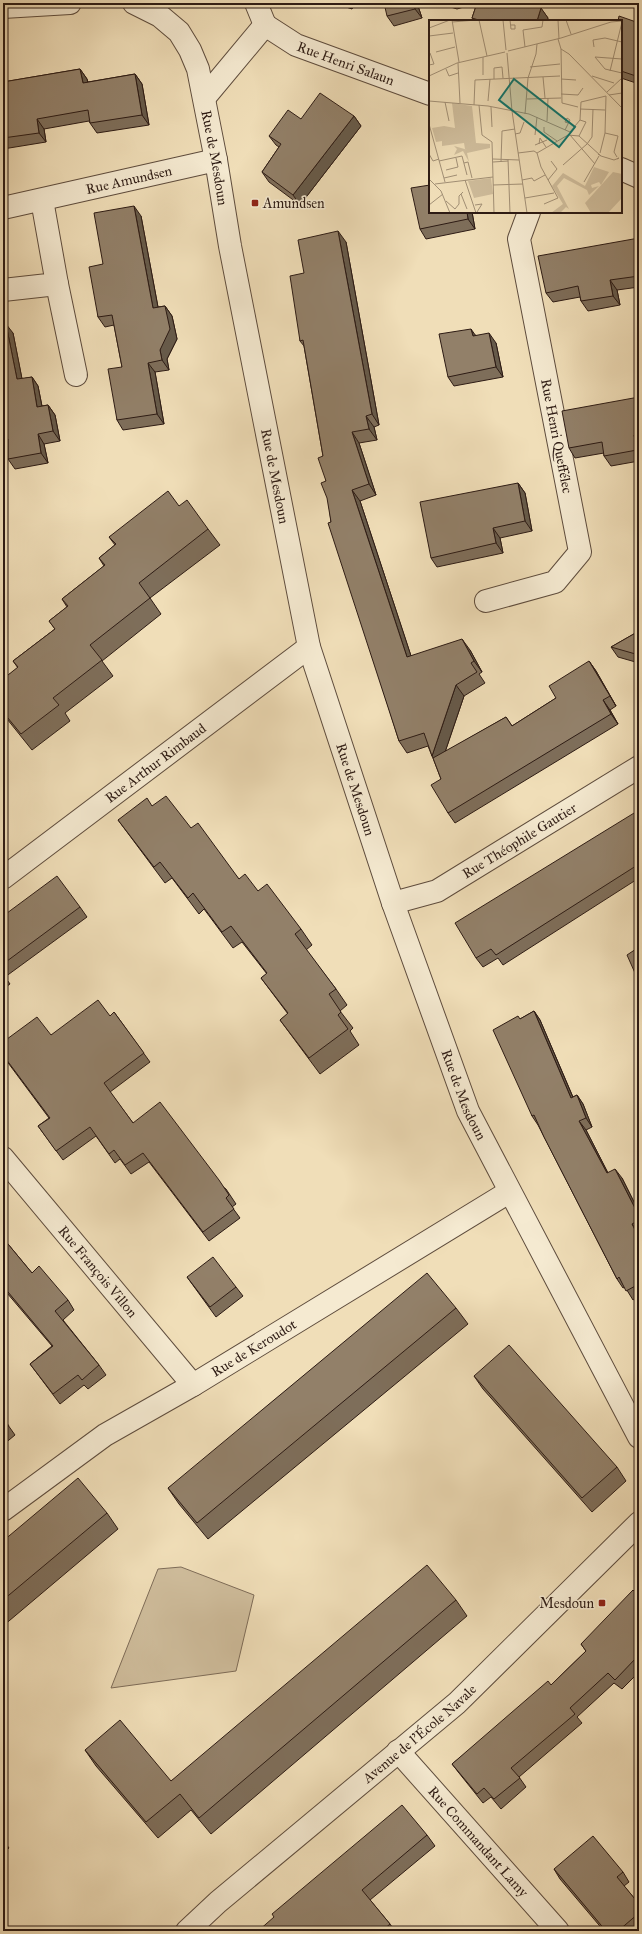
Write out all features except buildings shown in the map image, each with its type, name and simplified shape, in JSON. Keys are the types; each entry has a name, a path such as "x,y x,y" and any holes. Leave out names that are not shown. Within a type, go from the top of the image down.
{"street":[{"path":"3,7 60,3"},
{"name":"Rue de Mesdoun","path":"134,3 160,16 179,32 190,50 198,69 205,97 230,246 308,647 393,903 468,1110 509,1192 639,1437"},
{"path":"256,3 265,25"},
{"name":"Rue de Mesdoun","path":"205,97 265,25"},
{"name":"Rue Henri Salaun","path":"265,25 296,45 429,94"},
{"name":"Rue Amundsen","path":"3,208 216,160"},
{"path":"622,169 639,177"},
{"path":"42,200 56,284 76,375"},
{"name":"Rue Henri Queffélec","path":"486,601 555,582 580,552 519,239 529,213"},
{"path":"3,290 56,284"},
{"name":"Rue Arthur Rimbaud","path":"3,878 308,647"},
{"name":"Rue Théophile Gautier","path":"393,903 437,891 639,767"},
{"name":"Rue François Villon","path":"3,1158 193,1385"},
{"name":"Rue de Keroudot","path":"3,1510 105,1435 193,1385 509,1192"},
{"name":"Avenue de l'École Navale","path":"187,1931 218,1902 457,1703 639,1523"},
{"name":"Rue Commandant Lamy","path":"398,1751 558,1931"}],"shaded area":[{"path":"181,1567 254,1595 236,1671 111,1688 158,1569"}],"place":[{"name":"Amundsen","path":"255,203"},
{"name":"Mesdoun","path":"602,1603"}]}
